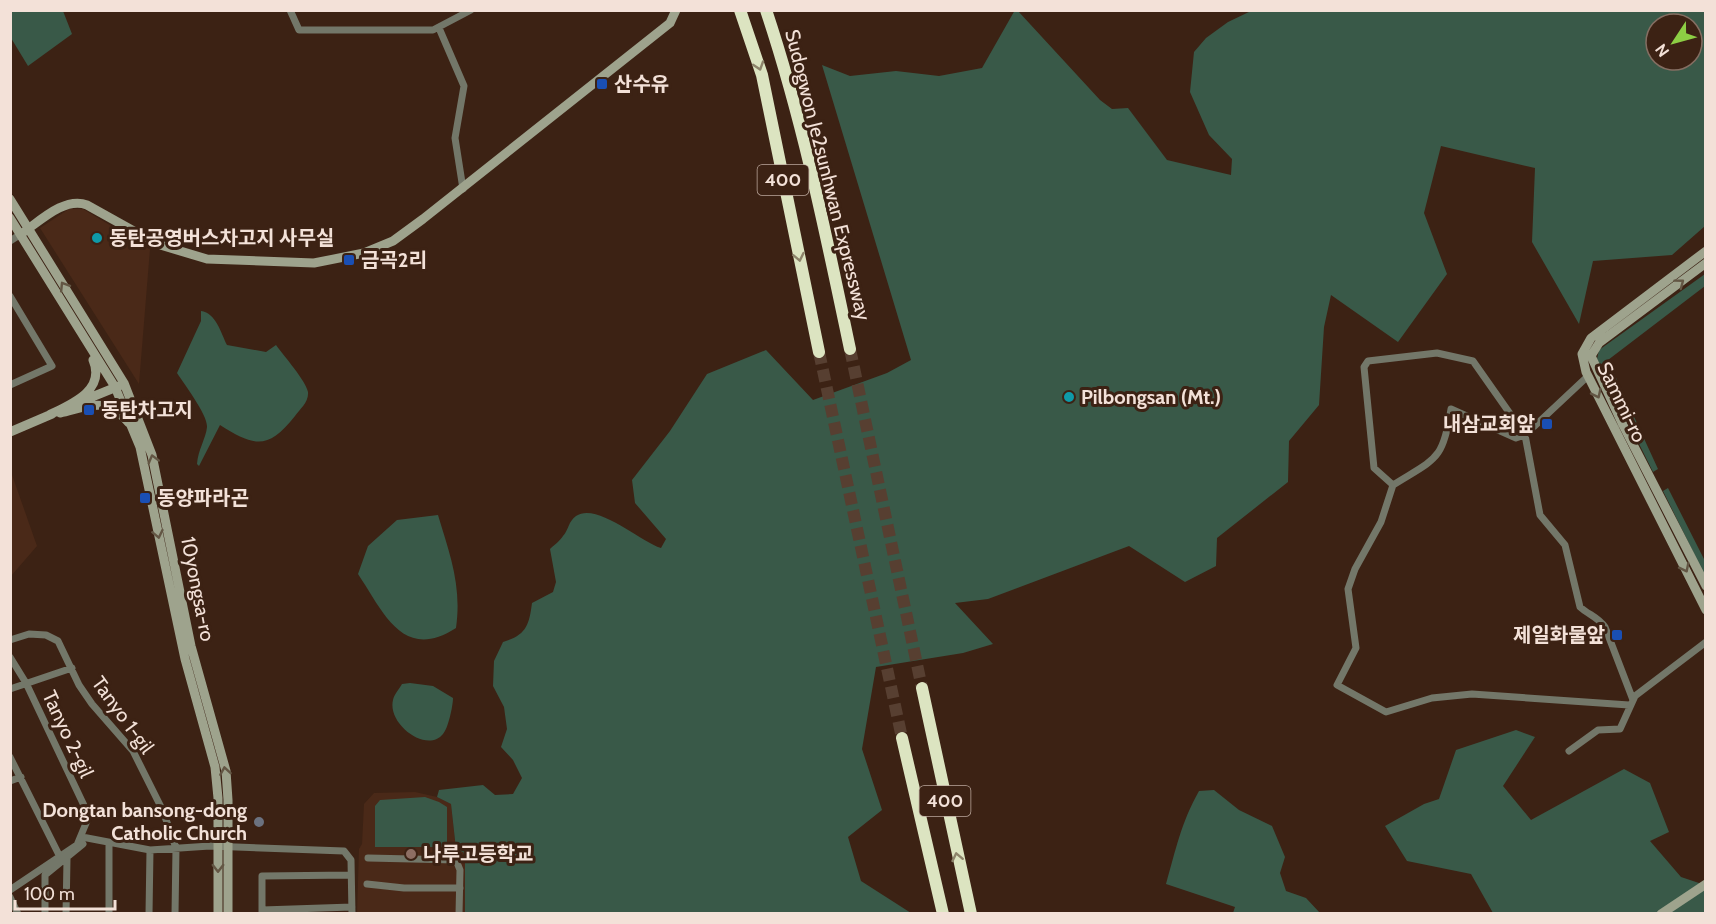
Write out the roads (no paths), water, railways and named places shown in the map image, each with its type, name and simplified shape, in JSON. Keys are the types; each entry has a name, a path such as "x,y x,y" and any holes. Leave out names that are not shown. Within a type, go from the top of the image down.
{"highway":[{"name":"Sudogwon Je2sunhwan Expressway","path":"740,10 762,75 819,352"},
{"name":"Sudogwon Je2sunhwan Expressway","path":"766,10 785,68 824,223 850,349"},
{"name":"400","path":"922,688 971,914"},
{"name":"400","path":"902,738 943,914"}],"street":[{"path":"290,10 298,30 433,30 471,10"},
{"path":"10,241 65,205 82,203 156,244 196,257 322,262 372,250 393,241 463,189 670,23 676,10"},
{"path":"439,28 464,86 455,138 463,189"},
{"name":"10yongsa-ro","path":"10,199 65,307 119,385 134,431 185,659 215,767 218,914"},
{"name":"10yongsa-ro","path":"10,218 25,232 119,385 152,454 191,646 222,752 228,792 228,914"},
{"name":"Sammi-ro","path":"1706,251 1591,338 1582,354 1588,376 1706,610"},
{"name":"Sammi-ro","path":"1706,263 1599,343 1591,356 1623,425 1706,586"},
{"path":"10,296 52,366 12,382"},
{"path":"49,415 87,393 97,376 92,358 65,307"},
{"path":"1393,484 1374,468 1364,367 1368,362 1437,353 1473,361 1525,435 1540,515 1565,545 1580,607 1588,614 1599,618 1605,627 1631,702"},
{"path":"1588,376 1525,435 1516,438 1451,409 1446,441 1437,457 1393,484 1381,522 1355,569 1348,589 1356,648 1337,685 1386,712 1432,698 1472,693 1631,702"},
{"path":"10,432 119,385"},
{"path":"49,415 102,404 117,410 134,431"},
{"name":"Tanyo 1-gil","path":"10,640 29,634 46,635 58,641 79,685 92,704 133,751 163,811 176,848 176,914"},
{"path":"1569,751 1598,730 1620,729 1631,702 1706,642"},
{"name":"Tanyo 2-gil","path":"10,657 26,683 89,816 85,838"},
{"name":"Tanyo 1-gil","path":"10,689 72,668"},
{"path":"10,757 64,858 66,914"},
{"path":"10,781 21,777"},
{"path":"45,914 45,875 85,838 150,850 229,847 344,851 350,857 351,875 352,910 262,912 262,876 351,875"},
{"path":"108,914 109,844"},
{"path":"149,914 150,850"},
{"path":"10,890 64,858"},
{"path":"368,858 456,860 460,870 459,914"},
{"path":"367,884 404,888 460,888"},
{"path":"1661,914 1706,884"},
{"path":"10,897 18,914"}],"tunnel":[{"path":"850,349 922,688"},
{"path":"819,352 902,738"}],"place":[{"name":"산수유","path":"602,84"},
{"name":"동탄공영버스차고지 사무실","path":"97,238"},
{"name":"금곡2리","path":"349,260"},
{"name":"Pilbongsan (Mt.)","path":"1069,397"},
{"name":"동탄차고지","path":"89,410"},
{"name":"내삼교회앞","path":"1547,424"},
{"name":"동양파라곤","path":"145,498"},
{"name":"제일화물앞","path":"1617,635"},
{"name":"Dongtan bansong-dong Catholic Church","path":"259,822"},
{"name":"나루고등학교","path":"411,854"}]}
